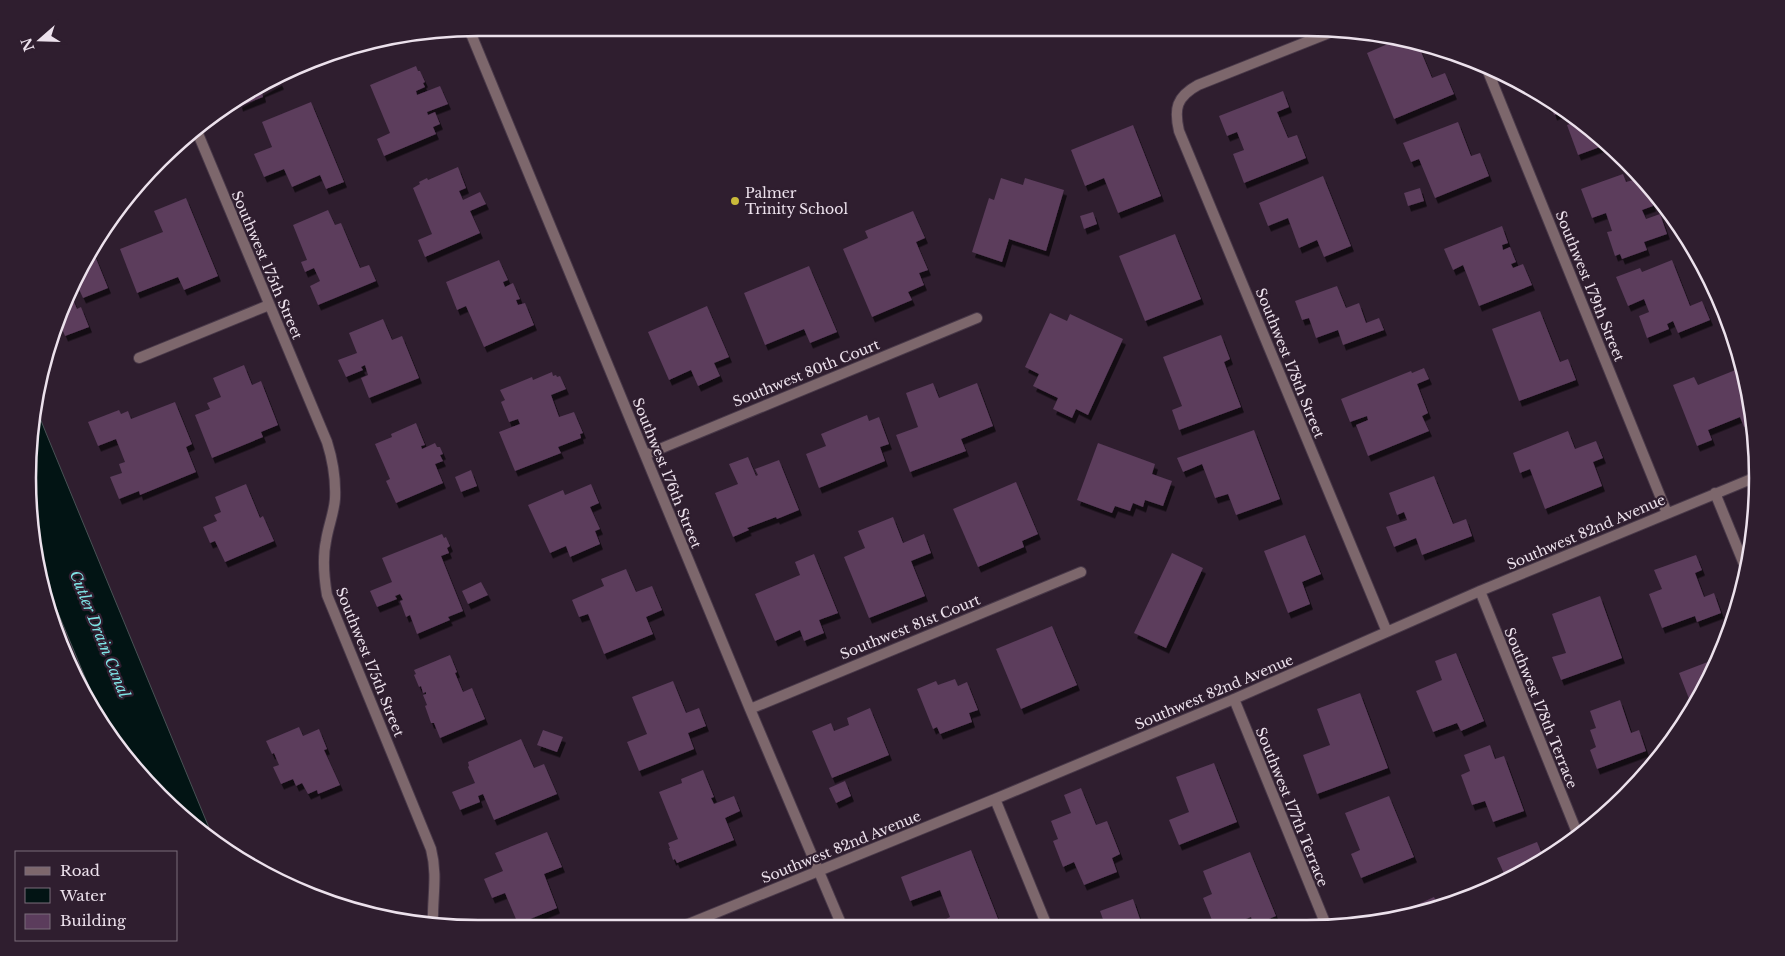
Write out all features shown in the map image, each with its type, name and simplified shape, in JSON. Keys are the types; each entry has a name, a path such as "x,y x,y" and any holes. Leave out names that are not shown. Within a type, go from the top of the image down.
{"street":[{"name":"Southwest 176th Street","path":"472,36 750,709 839,920"},
{"name":"Southwest 178th Street","path":"1320,36 1198,84 1190,89 1178,103 1177,120 1179,131 1387,632"},
{"name":"Southwest 179th Street","path":"1490,76 1667,512"},
{"name":"Southwest 175th Street","path":"199,136 327,442 333,462 335,482 335,501 323,563 327,595 431,849 435,864 436,880 434,917"},
{"path":"139,358 269,305"},
{"name":"Southwest 80th Court","path":"645,455 977,318"},
{"name":"Southwest 82nd Avenue","path":"698,920 1234,699 1480,591 1667,512 1749,480"},
{"path":"1715,493 1741,557"},
{"name":"Southwest 81st Court","path":"750,709 1081,572"},
{"name":"Southwest 178th Terrace","path":"1480,591 1575,828"},
{"name":"Southwest 177th Terrace","path":"1234,699 1324,919"},
{"path":"995,799 1045,920"}],"water":[{"name":"Cutler Drain Canal","path":"40,419 209,828 187,810 146,769 111,723 90,688 56,609 45,564 40,536 36,478"}],"building":[{"path":"1388,44 1421,51 1432,78 1445,73 1454,94 1394,119 1367,53"},
{"path":"416,66 425,82 423,83 425,87 416,91 417,95 440,86 448,104 427,112 428,115 435,112 440,124 433,127 436,134 384,156 377,139 390,133 370,85"},
{"path":"1283,91 1289,107 1277,112 1288,138 1297,135 1306,158 1244,183 1233,154 1244,150 1237,132 1227,136 1219,116"},
{"path":"262,92 263,97 241,106"},
{"path":"311,102 344,182 326,189 320,175 292,187 284,169 264,177 254,154 272,147 262,122"},
{"path":"1458,122 1471,156 1480,153 1489,176 1435,198 1419,159 1411,162 1403,143"},
{"path":"1570,124 1599,147 1578,155 1567,125"},
{"path":"1133,125 1161,196 1118,213 1104,178 1085,186 1071,150"},
{"path":"458,167 466,188 459,191 463,200 480,192 486,204 470,211 480,233 425,257 418,240 432,234 413,188 427,178 428,180"},
{"path":"1623,174 1626,182 1632,180 1652,203 1653,206 1642,210 1646,219 1660,214 1667,234 1644,242 1647,250 1622,259 1620,254 1615,256 1607,232 1612,231 1606,213 1592,218 1581,189"},
{"path":"1323,176 1351,246 1324,257 1317,240 1299,248 1288,218 1268,226 1259,203"},
{"path":"1001,178 1023,185 1025,178 1064,190 1046,251 1009,239 1002,262 972,252 989,198 994,200"},
{"path":"1420,188 1424,201 1408,206 1404,193"},
{"path":"186,198 218,276 184,290 178,277 137,293 120,249 163,232 154,211"},
{"path":"328,210 335,225 341,223 360,268 369,265 376,281 318,305 310,286 320,281 314,268 305,272 301,262 307,260 293,225"},
{"path":"913,211 925,238 916,242 928,270 919,273 924,285 908,292 912,300 872,317 843,249 868,238 865,231"},
{"path":"1093,212 1097,224 1084,229 1080,216"},
{"path":"1502,226 1508,243 1502,245 1503,250 1510,247 1516,262 1511,264 1513,268 1523,264 1532,285 1479,306 1463,265 1453,270 1444,249"},
{"path":"1175,234 1201,299 1145,321 1119,256"},
{"path":"95,257 108,288 83,298 79,289"},
{"path":"499,260 508,280 503,282 505,287 513,283 520,299 516,300 518,305 525,303 534,325 484,347 466,306 457,310 446,282"},
{"path":"1672,260 1690,306 1702,301 1710,320 1678,333 1673,321 1667,324 1669,329 1647,338 1639,316 1649,312 1644,299 1628,306 1616,277 1640,268 1642,272"},
{"path":"809,266 837,332 810,343 804,329 765,345 744,293"},
{"path":"1337,286 1346,308 1359,303 1366,323 1379,318 1384,330 1343,345 1338,330 1316,338 1309,318 1302,320 1295,301"},
{"path":"74,301 77,309 81,307 89,327 65,336 62,330"},
{"path":"707,306 729,357 714,363 720,376 698,386 691,370 669,380 648,332"},
{"path":"1540,311 1560,362 1568,359 1576,380 1519,401 1492,329"},
{"path":"1050,313 1067,321 1070,314 1123,339 1088,415 1076,409 1072,418 1053,409 1058,398 1033,386 1039,374 1025,367"},
{"path":"383,319 392,340 402,336 419,378 369,398 361,378 368,375 365,365 361,367 363,370 346,377 338,360 357,353 349,333"},
{"path":"1221,335 1230,359 1224,362 1241,407 1179,430 1172,410 1182,406 1163,357"},
{"path":"244,365 252,385 261,381 278,425 261,432 263,437 212,458 195,415 210,409 207,403 221,397 213,378"},
{"path":"1424,368 1429,379 1417,384 1428,413 1422,416 1429,431 1368,456 1356,425 1368,420 1367,416 1350,422 1341,399 1411,371 1412,373"},
{"path":"1735,370 1746,426 1744,427 1740,417 1708,430 1712,440 1697,446 1673,385 1694,377 1698,385"},
{"path":"552,372 553,376 560,376 566,389 551,395 559,417 574,412 583,433 580,434 581,438 558,447 561,453 515,471 499,432 520,424 518,419 509,422 501,402 505,400 500,390 532,377 533,380"},
{"path":"933,383 939,398 977,383 993,426 961,439 966,451 910,472 896,435 918,427 906,393"},
{"path":"175,402 192,444 186,447 196,472 140,495 139,491 119,499 110,477 122,473 119,464 125,462 116,439 98,446 88,422 119,410 121,414 128,411 131,419"},
{"path":"867,415 869,421 879,417 889,444 880,447 885,461 819,488 806,454 826,446 821,434"},
{"path":"416,423 425,445 421,446 422,449 435,443 437,447 440,447 443,454 440,455 443,461 435,464 443,483 396,503 386,481 390,479 375,444 392,437 391,434"},
{"path":"1254,430 1280,499 1236,515 1228,494 1215,498 1202,464 1183,472 1177,458"},
{"path":"1568,431 1575,449 1596,441 1603,458 1593,462 1602,486 1545,509 1530,469 1520,473 1513,453"},
{"path":"1098,443 1155,464 1152,474 1172,481 1163,506 1145,500 1143,507 1133,503 1130,511 1115,506 1112,513 1077,500"},
{"path":"748,457 756,476 758,475 755,469 779,460 799,510 747,528 749,530 733,537 715,493 738,484 729,464"},
{"path":"471,470 477,486 461,492 455,477"},
{"path":"1434,476 1453,524 1466,519 1472,536 1422,555 1416,538 1394,547 1386,527 1407,520 1404,512 1397,515 1389,493"},
{"path":"1016,482 1038,534 1022,541 1024,547 978,567 953,509"},
{"path":"246,484 260,518 263,516 274,541 225,562 215,541 210,543 203,527 217,521 214,515 221,512 215,497"},
{"path":"591,484 599,503 590,507 600,529 595,531 600,544 570,557 566,546 550,553 528,505 563,490 565,495"},
{"path":"893,517 903,543 924,534 931,553 911,561 925,596 869,618 844,557 865,548 858,531"},
{"path":"442,534 444,538 446,537 450,546 447,548 449,553 441,556 463,611 448,617 450,620 417,634 410,615 406,617 400,601 403,600 400,594 395,596 397,599 377,607 370,591 392,582 382,558"},
{"path":"1305,535 1321,574 1302,582 1310,604 1288,613 1264,551"},
{"path":"1172,553 1203,568 1166,648 1134,633"},
{"path":"814,554 838,613 819,620 824,633 804,641 800,630 775,641 755,594 800,575 795,562"},
{"path":"1696,555 1702,570 1695,573 1704,597 1714,593 1721,613 1697,622 1695,616 1662,628 1649,594 1662,589 1654,570"},
{"path":"626,569 636,592 652,586 662,610 646,617 653,634 604,654 588,614 579,617 572,600 604,586 601,579"},
{"path":"481,582 488,595 468,604 462,591"},
{"path":"1600,596 1622,658 1561,680 1552,657 1566,653 1552,614"},
{"path":"1052,626 1077,685 1021,709 996,649"},
{"path":"1456,653 1484,721 1461,731 1457,723 1433,732 1416,691 1442,680 1435,661"},
{"path":"450,655 463,692 472,688 485,719 440,738 434,723 431,723 425,706 427,705 423,695 426,692 423,693 421,686 419,687 414,670"},
{"path":"1708,662 1689,700 1679,673"},
{"path":"955,679 958,686 967,682 978,710 969,713 972,722 940,734 937,727 933,729 917,689 936,681 938,685"},
{"path":"673,681 686,713 699,708 706,726 688,733 694,749 639,771 627,742 647,734 632,697"},
{"path":"1360,693 1388,768 1317,794 1303,755 1330,745 1317,709"},
{"path":"1620,700 1631,733 1639,730 1646,751 1597,769 1590,750 1596,747 1590,730 1596,728 1590,711"},
{"path":"870,708 889,755 832,778 812,731 831,723 834,731 849,725 847,718"},
{"path":"299,727 303,736 319,729 327,749 324,750 340,785 318,794 317,790 308,794 302,783 296,786 293,779 281,784 273,767 279,765 266,741"},
{"path":"543,730 563,737 557,752 537,745"},
{"path":"521,739 534,768 544,764 557,794 494,820 483,794 478,796 480,802 460,810 452,792 475,783 468,767 468,762"},
{"path":"1490,745 1495,759 1504,756 1524,811 1493,822 1485,801 1472,805 1461,775 1470,771 1464,755"},
{"path":"1214,763 1237,822 1179,845 1169,820 1189,812 1176,777"},
{"path":"703,770 714,797 711,798 714,804 734,796 740,811 725,818 734,840 677,863 675,859 673,860 668,843 678,839 659,792 682,783 681,779"},
{"path":"845,781 851,796 836,803 829,788"},
{"path":"1081,788 1096,825 1107,821 1120,854 1112,858 1117,872 1084,885 1074,862 1063,867 1053,841 1058,839 1051,821 1071,813 1064,795"},
{"path":"1389,796 1414,857 1361,878 1351,854 1360,850 1345,813"},
{"path":"547,832 562,867 544,874 557,908 528,920 516,920 505,893 492,898 484,879 503,871 495,853"},
{"path":"1537,842 1541,852 1504,873 1497,858"},
{"path":"971,850 998,919 944,920 950,917 940,890 910,901 901,877"},
{"path":"1250,852 1276,916 1266,920 1252,920 1251,917 1243,920 1212,920 1203,898 1212,894 1203,871"},
{"path":"1434,897 1436,900 1421,905 1413,907"},
{"path":"1133,899 1140,920 1103,920 1100,911"}],"place":[{"name":"Palmer Trinity School","path":"735,201"}]}
